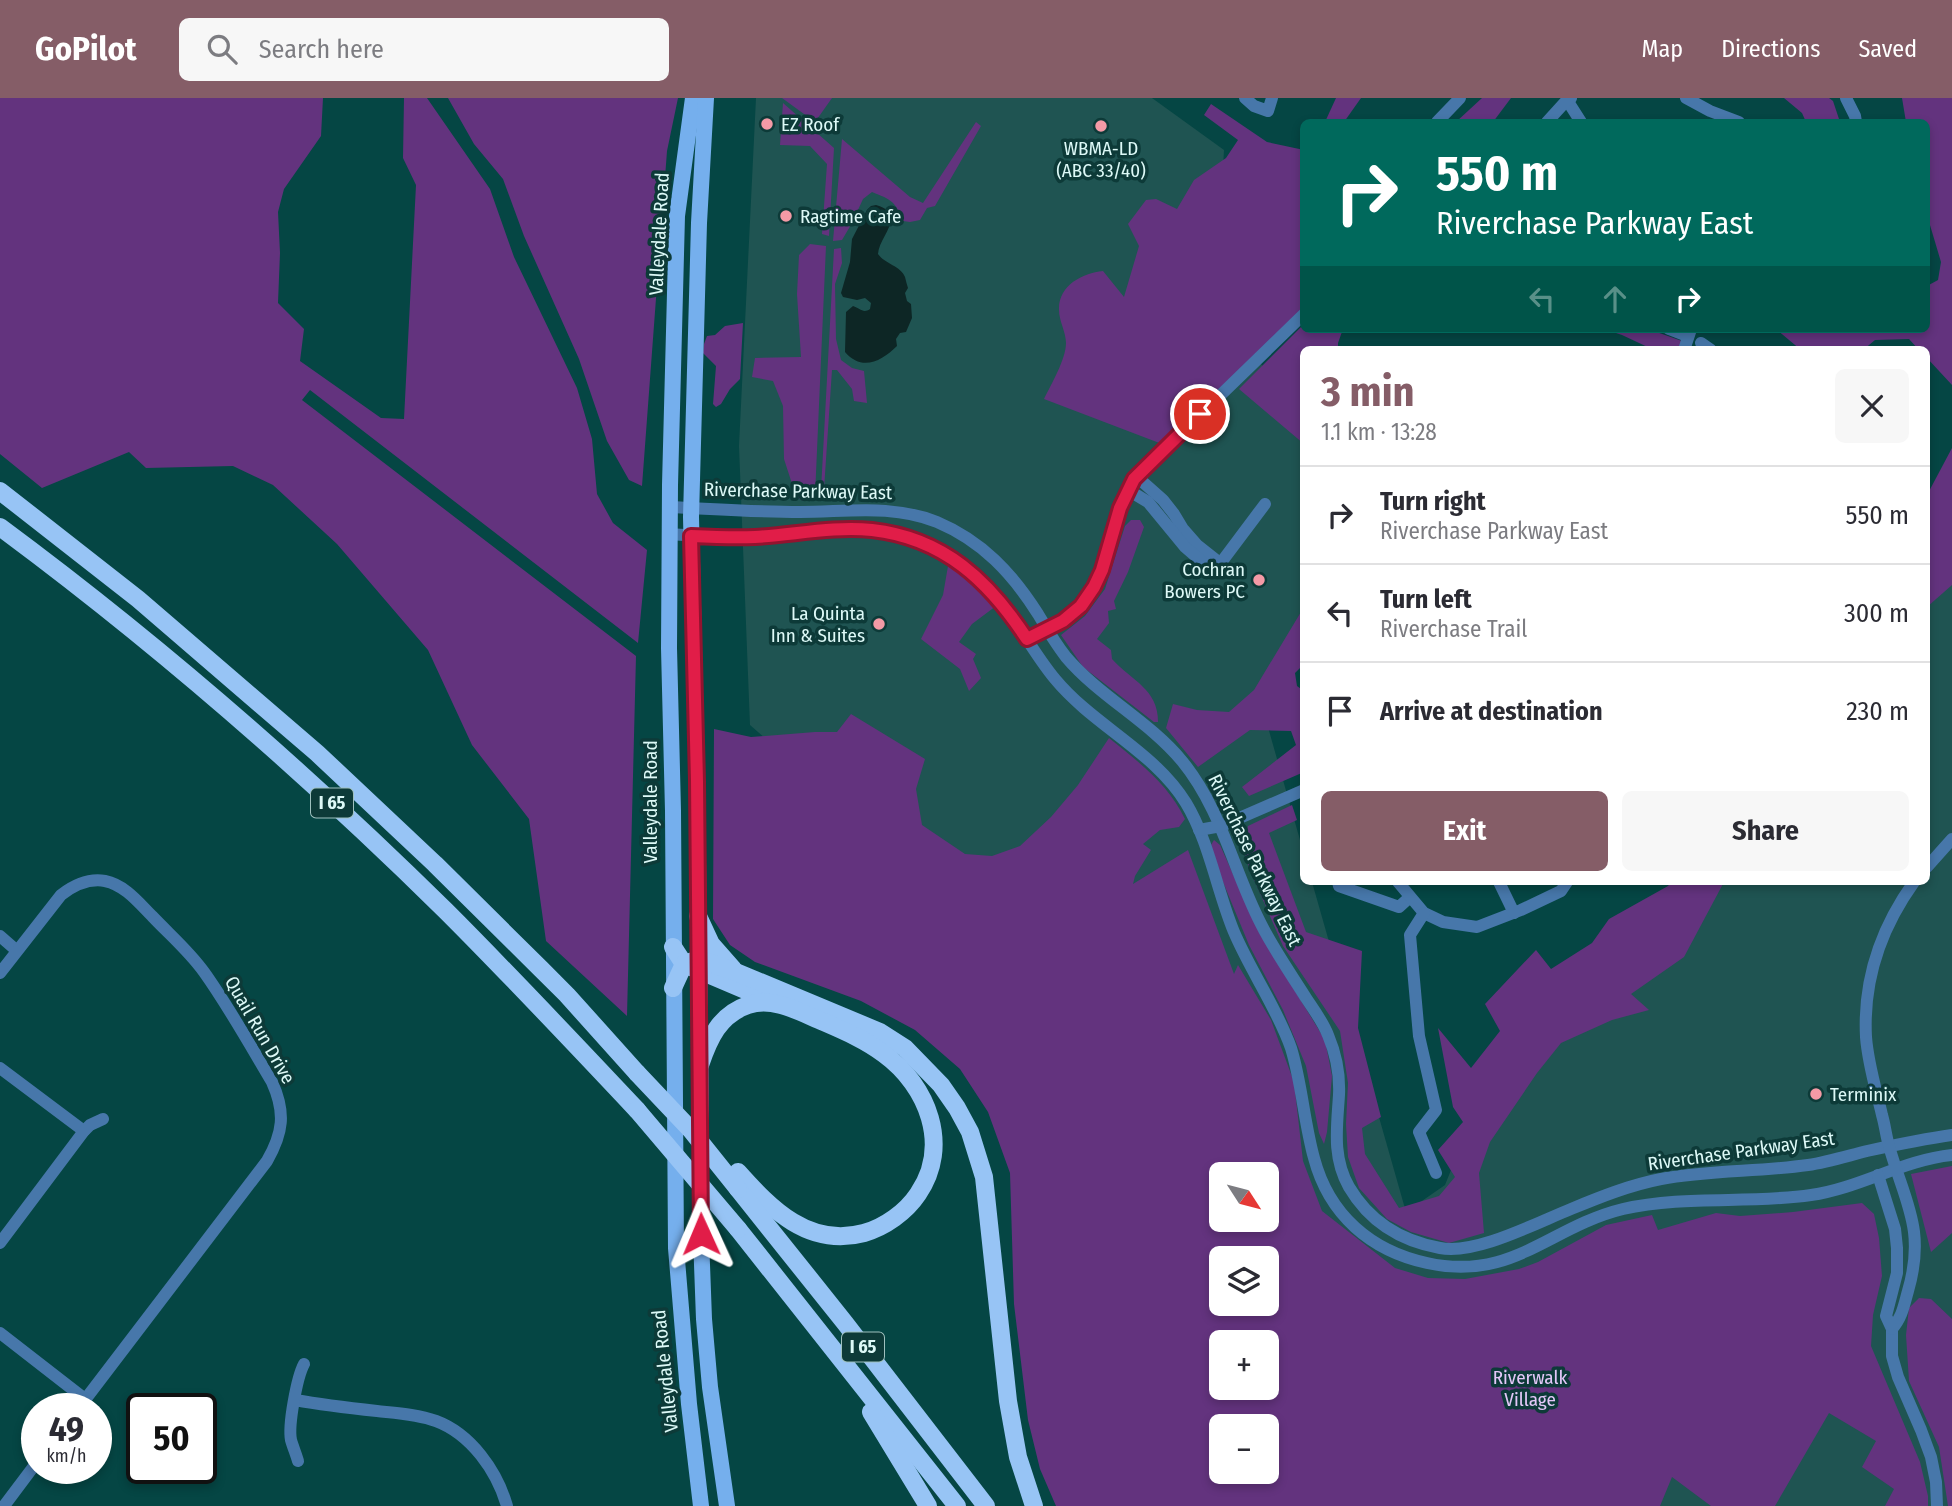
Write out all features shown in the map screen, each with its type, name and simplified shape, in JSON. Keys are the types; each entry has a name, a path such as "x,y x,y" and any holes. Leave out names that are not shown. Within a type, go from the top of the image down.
{"highway":[{"name":"I 65","path":"0,491 138,599 317,753 435,864 567,995 740,1183 986,1506"},
{"name":"I 65","path":"0,527 173,663 305,778 496,961 637,1110 738,1229 957,1506"},
{"path":"698,916 711,944 736,972"},
{"path":"673,947 694,965 775,1003 853,1034 892,1060 912,1081 933,1124 933,1152 923,1187 906,1209 880,1227 857,1235 825,1234 803,1228 786,1219 740,1183"},
{"path":"694,965 736,972 880,1032 905,1048 941,1085 957,1108 970,1132 984,1177 1008,1401 1018,1457 1034,1506"},
{"path":"673,988 694,965"},
{"path":"701,1065 712,1034 726,1018 752,1004 775,1003"},
{"path":"853,1374 876,1422 928,1506"}],"main road":[{"name":"Valleydale Road","path":"693,98 677,216 668,648 673,811 678,1284 701,1506"},
{"name":"Valleydale Road","path":"706,98 699,223 691,508 698,916 694,965 701,1065 700,1210 703,1307 710,1387 727,1506"}],"street":[{"path":"1245,98 1254,106 1268,111 1272,98"},
{"path":"1440,119 1460,98"},
{"path":"1686,98 1731,119"},
{"path":"1846,98 1856,119"},
{"path":"1550,119 1569,99 1579,119"},
{"path":"1027,639 1047,630 1074,612 1094,587 1102,570 1120,508 1136,476 1300,318"},
{"path":"1136,476 1163,500 1183,529 1217,568"},
{"path":"1128,491 1148,502 1185,547 1217,568"},
{"path":"1217,568 1265,504"},
{"name":"Riverchase Parkway East","path":"670,507 754,512 880,509 923,517 963,535 991,555 1017,583 1059,649 1075,667 1156,734 1175,753 1202,789 1221,826 1260,923 1325,1029 1335,1054 1339,1082 1336,1141 1344,1178 1359,1202 1372,1216 1399,1236 1439,1248 1468,1248 1644,1183 1692,1175 1808,1165 1952,1135"},
{"name":"Riverchase Parkway East","path":"670,534 755,537 852,529 871,530 905,537 941,552 970,571 1000,601 1055,679 1071,697 1163,773 1185,802 1199,830 1233,930 1292,1051 1313,1157 1326,1191 1350,1223 1384,1249 1443,1266 1478,1266 1513,1257 1587,1222 1623,1209 1666,1203 1814,1195 1921,1160 1952,1155"},
{"path":"1199,830 1221,826 1300,792"},
{"path":"1930,864 1952,839"},
{"name":"Quail Run Drive","path":"0,973 61,895 73,886 88,881 99,880 115,884 124,889 170,934 204,972 272,1082 281,1111 279,1136 267,1161 89,1393"},
{"path":"1339,885 1399,907 1410,897"},
{"path":"1400,885 1424,913 1443,922 1477,927 1560,891 1565,885"},
{"path":"1500,885 1514,912"},
{"path":"1892,1329 1900,1320 1913,1273 1916,1258 1914,1222 1889,1147 1866,1037 1868,999 1875,957 1898,905 1912,885"},
{"path":"1424,913 1410,935 1419,1036 1436,1110 1419,1132 1436,1173"},
{"path":"0,936 16,950"},
{"path":"0,1068 84,1131"},
{"path":"0,1243 84,1131 103,1119"},
{"path":"1878,1175 1895,1229 1897,1248 1897,1273 1886,1316 1892,1329 1892,1356 1928,1450 1934,1470 1937,1506"},
{"path":"0,1333 68,1393"},
{"path":"298,1461 290,1430 299,1377 304,1364"},
{"path":"295,1401 401,1413 434,1420 474,1447 495,1476 507,1506"},
{"path":"4,1506 21,1483"}],"shaded area":[{"path":"756,98 1152,98 1224,150 1215,314 1300,407 1300,630 1260,699 1300,840 1300,885 1313,885 1406,1212 1445,1185 1520,998 1676,885 1930,885 1930,533 1952,502 1952,1506 1194,1506 1003,946 750,725 739,446"},
{"path":"876,205 890,214 891,220 878,254 903,273 912,318 906,332 900,333 896,339 897,346 878,360 865,363 858,362 845,352 846,312 853,306 863,311 868,310 871,303 865,298 857,300 843,297 841,293 850,262 852,239 867,210"}],"green space":[{"path":"0,98 323,98 321,136 284,189 278,212 278,303 304,329 300,361 381,418 404,419 416,185 403,158 404,98 427,98 490,189 514,257 577,388 592,439 597,494 613,523 647,550 638,643 310,390 302,400 636,656 627,1016 546,941 529,819 472,745 428,650 337,544 273,485 233,466 146,468 129,452 42,488 0,454"},
{"path":"448,98 678,98 667,151 642,486 629,480 607,441 579,359 524,236 503,179 474,144"},
{"path":"782,98 832,98 815,122"},
{"path":"1336,98 1361,98 1346,119 1326,119"},
{"path":"1482,98 1511,98 1495,119 1459,119"},
{"path":"1784,98 1829,98 1833,101 1839,119 1805,119 1802,113"},
{"path":"1902,98 1952,98 1952,385 1930,361 1930,346 1915,346 1909,339 1875,340 1868,346 1796,346 1781,333 1930,333 1930,284 1938,280 1941,262 1930,225 1930,119 1906,119"},
{"path":"783,103 834,148 829,236 822,234 827,164 810,146 780,145"},
{"path":"1211,104 1267,142 1300,149 1300,311 1162,444 1044,399 1064,357 1066,339 1059,310 1062,294 1080,278 1103,271 1124,297 1139,246 1128,224 1146,200 1156,199 1177,209 1194,180 1226,158 1238,140 1204,115"},
{"path":"976,122 981,126 935,206 927,208 920,220 903,221 892,202 872,192 863,199 842,240 833,241 842,139 910,197 923,203"},
{"path":"810,244 826,246 815,496 803,501 796,496 784,459 783,406 773,381 752,377 755,358 801,357 797,294 799,255"},
{"path":"841,248 842,263 835,284 836,339 841,360 852,368 864,371 867,403 854,401 852,389 837,370 832,370 824,489 821,490 834,249"},
{"path":"743,323 740,379 716,407 713,404 716,366 703,353 704,344 707,336 715,335 725,326"},
{"path":"1300,328 1300,333 1342,333 1338,346 1300,346 1300,441 1239,389"},
{"path":"1616,333 1659,333 1682,341 1681,346 1645,346"},
{"path":"1952,448 1952,585 1930,604 1930,489"},
{"path":"1131,520 1140,520 1144,527 1114,601 1116,609 1108,611 1109,623 1097,639 1111,650 1112,659 1149,693 1154,701 1158,722 1154,722 1083,667 1061,635 1085,616 1105,589 1125,526"},
{"path":"948,566 978,587 996,606 972,624 959,642 976,654 973,659 981,678 969,691 960,669 921,639 943,595"},
{"path":"1300,614 1300,668 1295,673 1297,686 1300,688 1300,774 1249,796 1242,787 1296,745 1291,731 1250,730 1198,767 1166,728 1173,704 1197,710 1229,712 1254,690"},
{"name":"Riverwalk Village","path":"851,714 925,759 916,789 922,825 965,854 992,856 1020,846 1051,817 1078,785 1109,738 1152,774 1185,819 1179,827 1160,830 1143,844 1151,850 1133,884 1188,850 1234,974 1238,965 1271,1020 1294,1082 1303,1161 1322,1211 1395,1268 1428,1278 1465,1279 1519,1269 1538,1262 1606,1225 1652,1215 1658,1230 1716,1213 1740,1216 1862,1203 1874,1214 1882,1276 1873,1315 1871,1346 1920,1462 1928,1506 1885,1506 1894,1489 1862,1467 1876,1441 1829,1413 1775,1506 1711,1506 1672,1477 1660,1506 1056,1506 1040,1469 1028,1420 1014,1304 1010,1173 988,1112 960,1069 915,1030 861,1001 755,962 730,945 713,919 714,729 751,737 837,732"},
{"path":"1292,805 1297,820 1269,833 1306,932 1362,951 1358,1028 1381,1117 1362,1128 1365,1154 1399,1208 1439,1196 1455,1177 1438,1150 1463,1122 1453,1107 1438,1028 1471,1068 1500,1031 1485,1004 1536,950 1551,969 1592,943 1609,919 1669,885 1722,885 1684,957 1631,994 1649,1010 1612,1020 1561,1043 1537,1073 1490,1142 1479,1173 1484,1233 1449,1243 1411,1232 1387,1219 1359,1188 1348,1157 1348,1083 1340,1031 1283,946 1249,868 1242,845 1248,826"},
{"path":"1214,840 1220,845 1259,932 1325,1040 1332,1076 1324,1144 1319,1133 1306,1066 1283,1010 1249,945 1216,865 1211,845"},
{"path":"1952,1166 1952,1233 1931,1252 1911,1174"},
{"path":"1919,1298 1931,1299 1952,1319 1952,1506 1948,1506 1939,1447 1909,1381 1906,1335 1909,1308"}],"place":[{"name":"EZ Roof","path":"767,124"},
{"name":"WBMA-LD (ABC 33/40)","path":"1101,126"},
{"name":"Ragtime Cafe","path":"786,216"},
{"name":"Cochran Bowers PC","path":"1259,580"},
{"name":"La Quinta Inn & Suites","path":"879,624"},
{"name":"Terminix","path":"1816,1094"}],"route":[{"path":"701,1234 697,781 691,536 755,537 852,529 905,537 941,552 970,571 1000,601 1027,639 1063,621 1081,606 1102,570 1120,508 1134,479 1200,414"}]}
